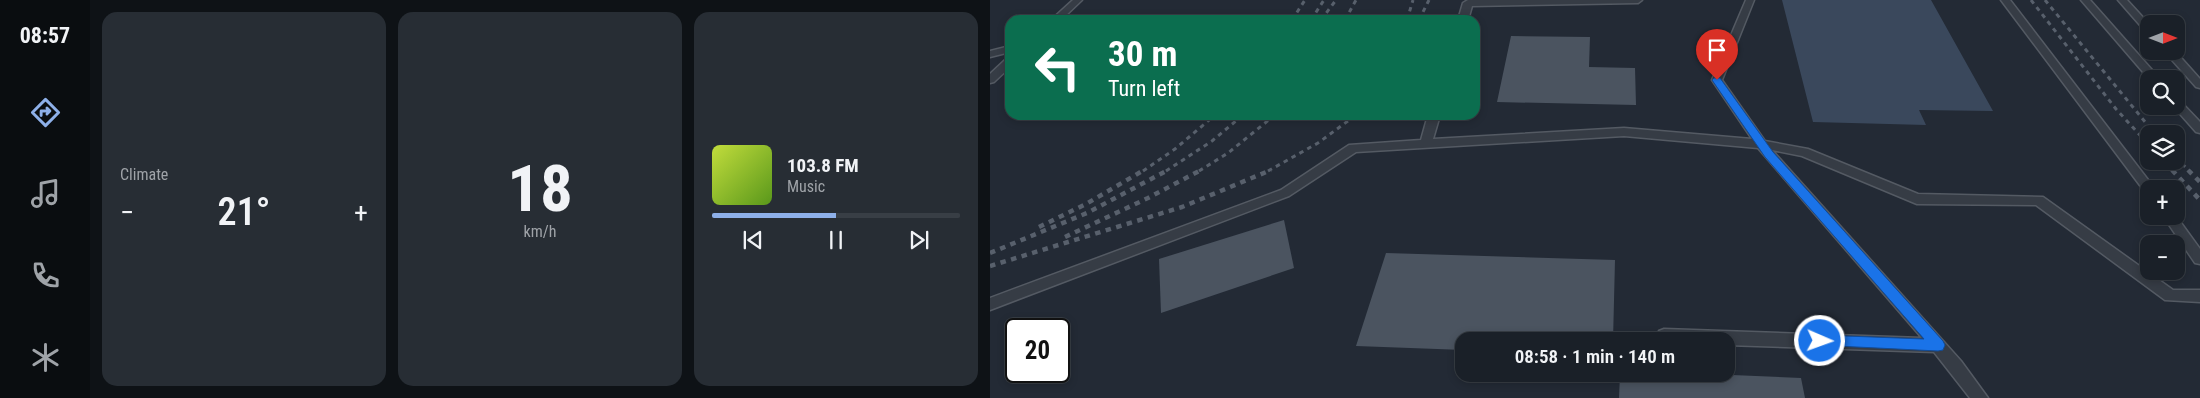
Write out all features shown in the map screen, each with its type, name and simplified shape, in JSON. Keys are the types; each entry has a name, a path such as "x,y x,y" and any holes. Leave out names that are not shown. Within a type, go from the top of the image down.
{"lane":[{"path":"1062,15 1078,0"},
{"path":"1464,15 1468,3 1638,0"},
{"path":"1750,0 1717,80 1761,144 1938,345 1980,398"},
{"path":"2005,0 2142,180"},
{"path":"2084,0 2147,70"},
{"path":"2122,0 2140,20"},
{"path":"990,54 1005,50"},
{"path":"2177,60 2200,86"},
{"path":"990,80 1005,66"},
{"path":"2185,113 2200,129"},
{"path":"1426,144 1433,120"},
{"path":"990,304 1285,193 1354,148 1624,132 1761,144 1804,152 1917,199 2039,200 2170,296 2200,296"},
{"path":"2175,225 2200,259"},
{"path":"1735,338 1938,345"}],"water":[{"path":"1782,0 1931,0 1993,111 1919,110 1926,125 1813,122"}],"building":[{"path":"1511,36 1590,37 1589,67 1635,68 1636,105 1497,102"},
{"path":"1284,220 1294,268 1161,313 1159,259"},
{"path":"1386,253 1615,260 1613,332 1455,332 1455,350 1356,346"},
{"path":"1735,375 1801,378 1805,398 1619,398 1620,382 1735,382"}],"railway":[{"path":"1295,15 1305,0"},
{"path":"1314,15 1324,0"},
{"path":"1325,15 1336,0"},
{"path":"1348,15 1356,0"},
{"path":"1408,15 1413,0"},
{"path":"1422,15 1429,0"},
{"path":"2031,0 2116,109 2140,135"},
{"path":"2045,0 2148,125"},
{"path":"1143,171 1175,149 1209,120"},
{"path":"1166,171 1212,141 1237,120"},
{"path":"1199,171 1228,153 1269,120"},
{"path":"1268,171 1318,143 1349,120"},
{"path":"2185,167 2189,171"},
{"path":"1039,227 1086,204 1144,170"},
{"path":"990,253 1087,213 1168,170"},
{"path":"1065,237 1148,198 1201,170"},
{"path":"990,266 1182,207 1271,170"},
{"path":"2172,170 2200,200"},
{"path":"2189,171 2200,182"}],"route":[{"path":"1717,80 1769,155 1938,345 1820,341"}]}
